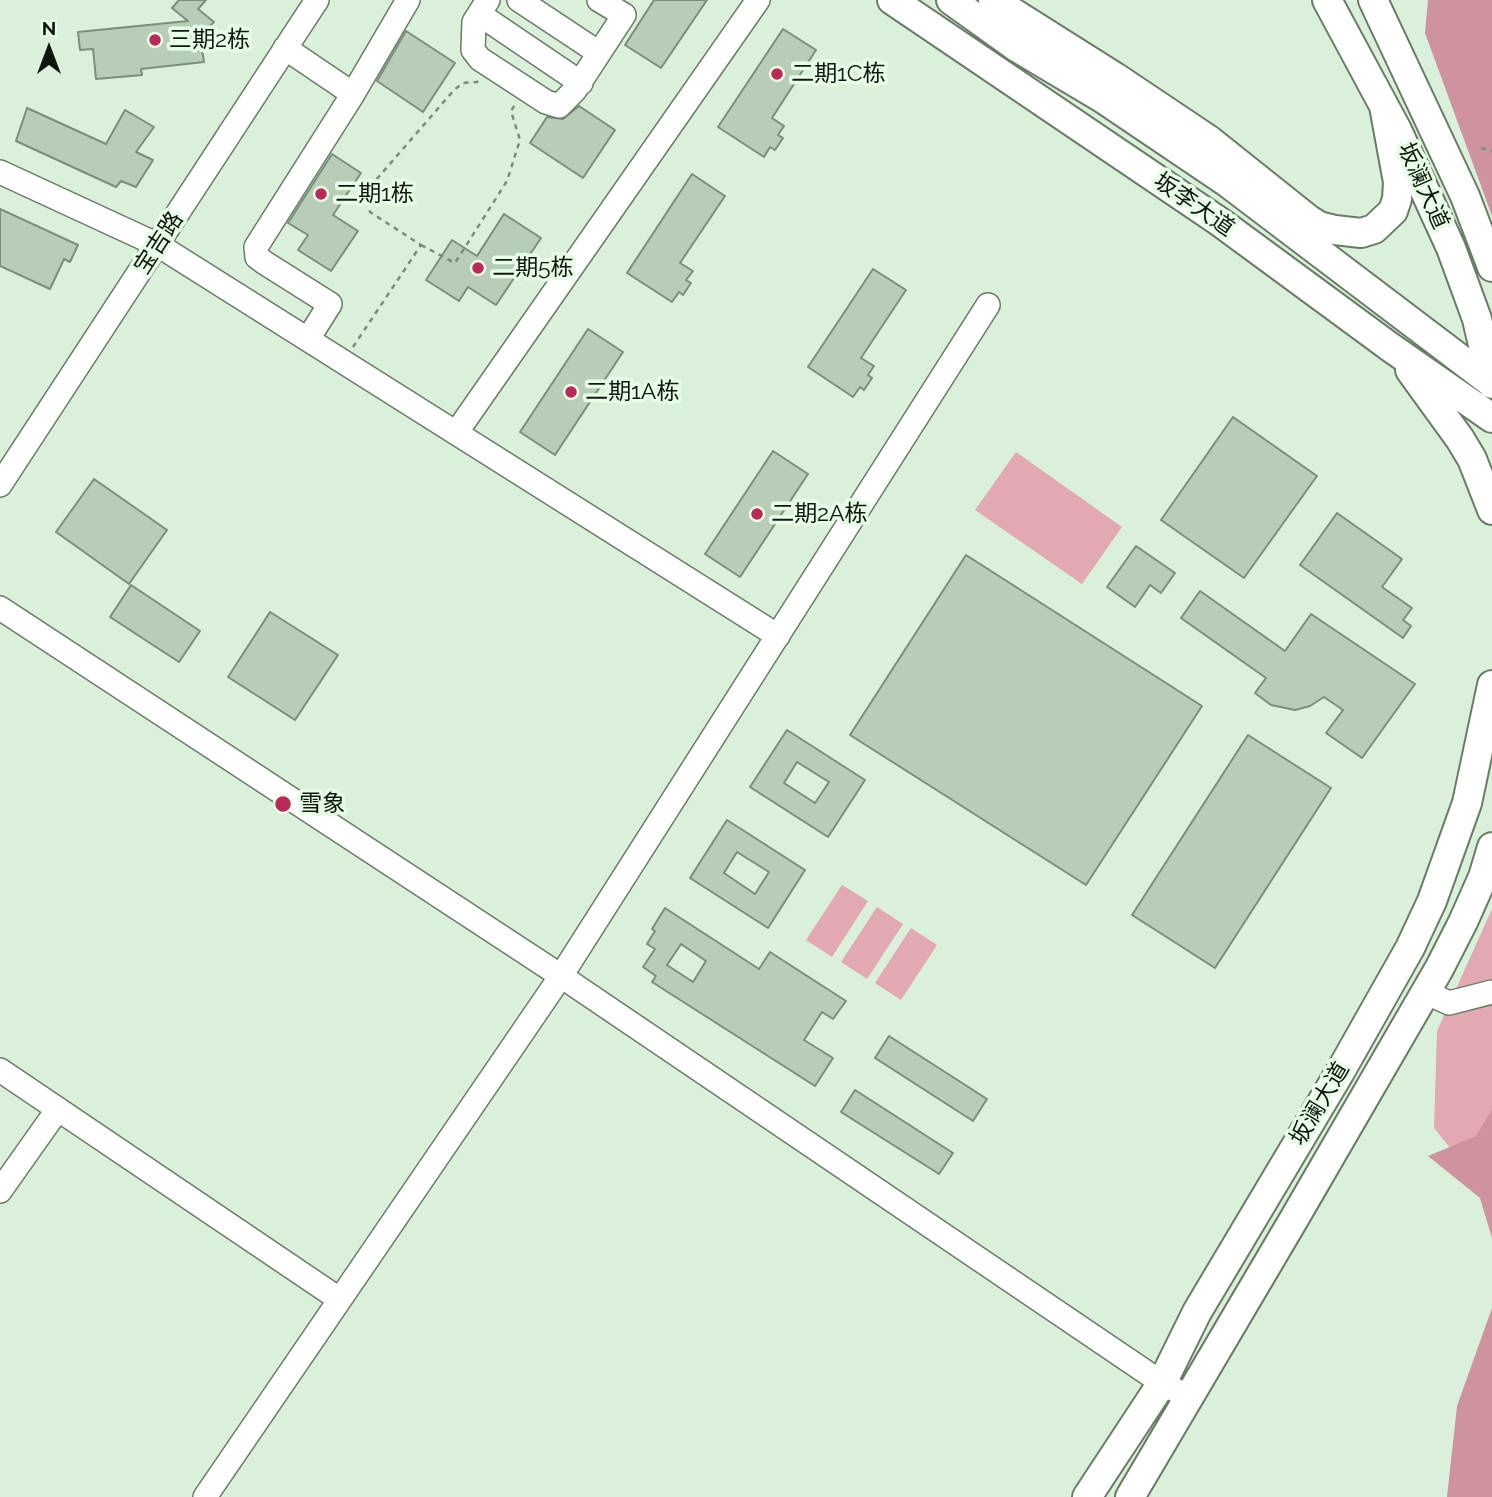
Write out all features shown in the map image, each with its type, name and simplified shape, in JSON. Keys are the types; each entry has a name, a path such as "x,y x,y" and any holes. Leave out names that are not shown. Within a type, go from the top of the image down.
{"main road":[{"name":"坂李大道","path":"892,0 1220,222 1492,418"},
{"name":"坂李大道","path":"951,0 1017,48 1102,98 1228,183 1492,383"},
{"path":"993,0 1209,140 1319,226 1361,233 1374,229 1393,211 1398,182 1384,106"},
{"name":"坂澜大道","path":"1327,0 1407,151 1451,248 1477,319 1492,383"},
{"name":"坂澜大道","path":"1373,0 1465,196 1489,257"},
{"path":"1390,347 1460,439 1472,459 1492,510"},
{"name":"坂澜大道","path":"1087,1497 1162,1383 1197,1312 1340,1072 1410,948 1432,901 1467,803 1492,685"},
{"name":"坂澜大道","path":"1130,1497 1425,992 1463,922 1483,877 1492,847"}],"street":[{"name":"宝吉路","path":"0,485 317,0"},
{"path":"308,339 330,304 257,257 256,247 353,94 408,0"},
{"path":"519,0 599,53"},
{"path":"581,83 484,7 474,22 473,50 480,59 546,102 559,106 581,83 624,15 599,0"},
{"path":"456,433 758,0"},
{"path":"285,48 353,94"},
{"path":"0,172 158,244 778,636"},
{"path":"205,1497 561,976 988,305"},
{"path":"0,608 561,976 1162,1383 1189,1398"},
{"path":"1425,992 1449,1003 1492,992"},
{"path":"0,1070 339,1299"},
{"path":"0,1191 58,1109"}],"path":[{"path":"492,66 477,82 463,83 454,90 369,188 366,199 370,212 421,246 455,263 507,181 520,140 511,111 526,89"},
{"path":"1481,148 1492,150"},
{"path":"343,361 421,246"}],"shaded area":[{"path":"1428,0 1492,0 1492,216 1425,33"},
{"path":"1016,452 1122,527 1082,584 975,510"},
{"path":"842,885 868,901 832,957 806,940"},
{"path":"877,907 903,924 867,979 841,962"},
{"path":"1492,909 1492,1200 1434,1128 1437,1031"},
{"path":"911,928 937,945 901,1000 875,983"},
{"path":"1492,1109 1492,1238 1480,1198 1428,1156 1476,1136"},
{"path":"1492,1308 1492,1497 1447,1497 1457,1406"}],"building":[{"name":"三期2栋","path":"179,0 206,0 198,9 214,22 210,26 216,31 202,48 204,62 141,69 142,75 96,79 93,49 80,50 78,32 188,21 172,8"},
{"path":"654,0 707,0 661,68 625,45"},
{"name":"二期1C栋","path":"783,29 816,50 772,118 784,126 778,135 783,138 775,150 770,147 764,157 718,127"},
{"path":"406,31 455,63 423,112 377,81"},
{"path":"579,106 615,130 583,178 530,143 547,117 563,119"},
{"path":"27,108 106,144 125,110 154,127 136,152 153,160 136,187 121,181 116,187 16,141"},
{"name":"二期1栋","path":"332,154 361,173 333,215 358,231 331,271 298,250 308,235 288,223"},
{"path":"692,174 725,196 680,263 693,271 686,280 691,283 683,295 679,292 672,302 627,273"},
{"path":"0,209 78,245 70,262 64,259 50,289 0,266"},
{"name":"二期5栋","path":"504,214 541,238 496,305 468,287 459,301 426,280 452,240 477,256"},
{"path":"873,269 906,290 861,358 874,366 868,375 872,378 864,390 860,387 853,397 808,367"},
{"name":"二期1A栋","path":"588,329 623,352 555,455 520,432"},
{"path":"1233,417 1317,476 1244,578 1161,520"},
{"name":"二期2A栋","path":"773,451 808,474 740,577 705,554"},
{"path":"94,479 167,530 129,584 56,532"},
{"path":"1337,513 1402,559 1382,587 1412,608 1403,620 1411,626 1403,638 1300,565"},
{"path":"1136,546 1175,573 1161,593 1150,585 1135,607 1107,587"},
{"path":"966,555 1202,706 1086,885 850,735"},
{"path":"131,585 200,631 179,662 110,617"},
{"path":"1200,591 1285,651 1311,614 1415,684 1362,758 1326,733 1343,710 1324,697 1310,706 1295,710 1271,705 1255,693 1266,678 1181,618"},
{"path":"270,612 338,655 295,720 228,677"},
{"path":"787,730 865,780 828,837 750,787","holes":["797,762 829,782 815,803 784,783"]},
{"path":"1248,735 1331,788 1215,968 1132,915"},
{"path":"727,820 805,870 768,928 690,878","holes":["737,852 769,872 755,894 724,873"]},
{"path":"665,908 759,969 770,952 846,1001 833,1019 822,1012 804,1040 833,1058 815,1086 652,982 656,976 643,967 655,949 647,944 655,931 652,929","holes":["681,944 706,961 693,982 667,965"]},
{"path":"889,1036 987,1099 973,1121 875,1058"},
{"path":"855,1090 953,1153 939,1174 841,1112"}],"place":[{"name":"三期2栋","path":"155,40"},
{"name":"二期1C栋","path":"777,74"},
{"name":"二期1栋","path":"321,194"},
{"name":"二期5栋","path":"478,268"},
{"name":"二期1A栋","path":"571,392"},
{"name":"二期2A栋","path":"757,514"},
{"name":"雪象","path":"283,804"}]}
